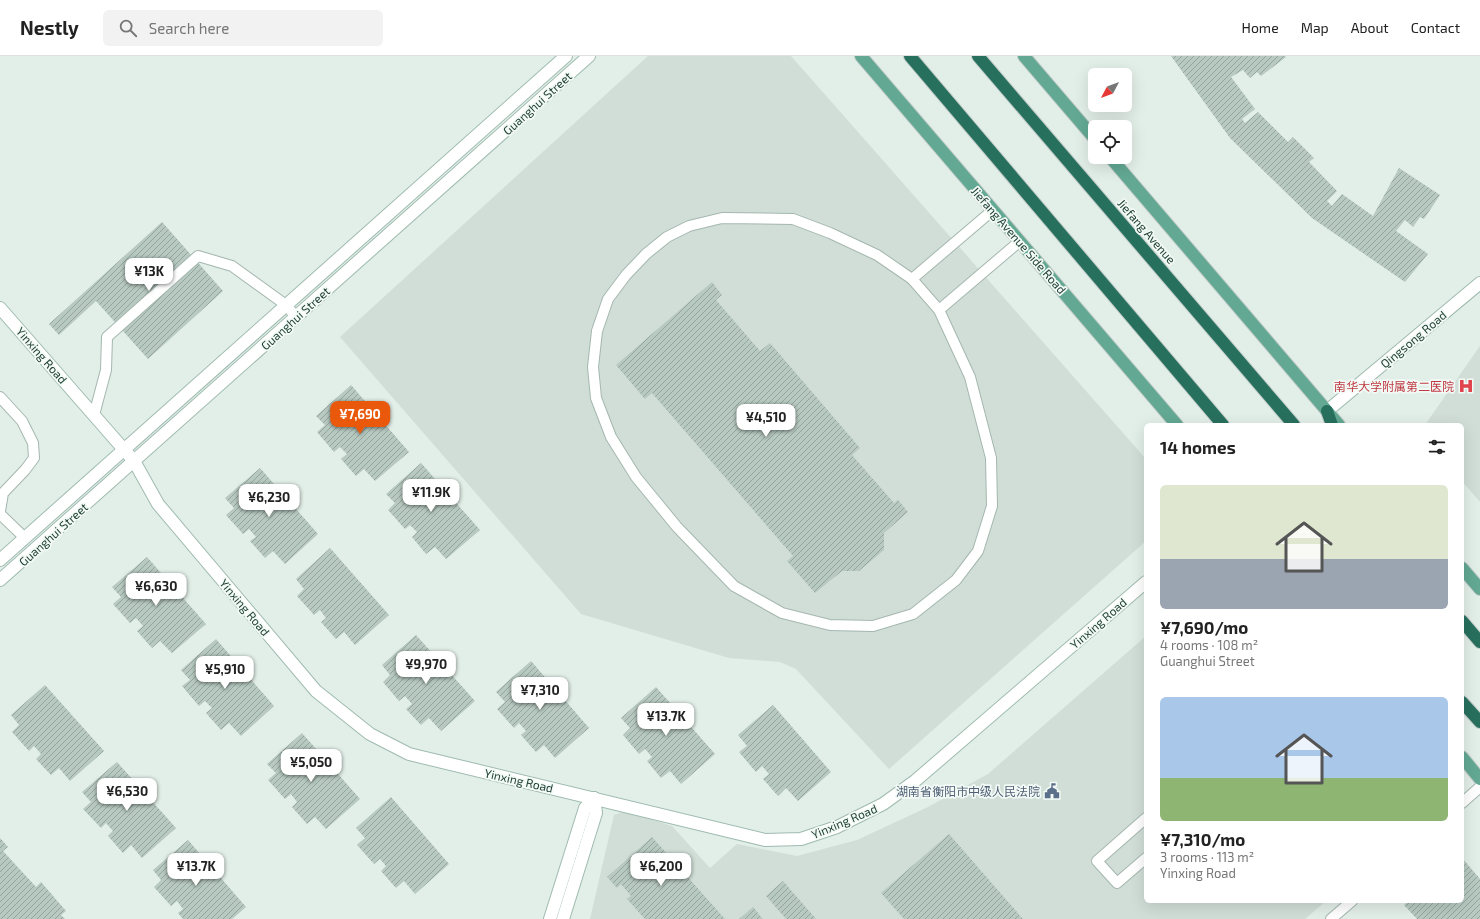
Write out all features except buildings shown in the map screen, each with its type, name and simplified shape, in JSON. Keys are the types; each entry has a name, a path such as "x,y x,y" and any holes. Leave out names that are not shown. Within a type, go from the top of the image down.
{"highway":[{"path":"910,56 1221,423"},
{"name":"Jiefang Avenue","path":"978,56 1292,423"},
{"path":"1327,411 1331,423"},
{"path":"1464,623 1480,642"},
{"path":"1464,704 1480,722"}],"main road":[{"name":"Jiefang Avenue Side Road","path":"861,56 1175,423"},
{"path":"1024,56 1088,131"},
{"path":"1116,164 1338,423"},
{"path":"1464,570 1480,589"},
{"path":"1464,759 1480,778"}],"street":[{"name":"Guanghui Street","path":"0,560 566,56"},
{"name":"Guanghui Street","path":"0,580 589,56"},
{"name":"Qingsong Road","path":"1327,411 1480,283"},
{"name":"Yinxing Road","path":"0,308 134,461 158,504 316,691 370,734 409,754 764,840 801,839 837,827 883,804 914,781 1144,584"},
{"path":"550,919 585,808 594,798"},
{"path":"563,919 596,813 594,798"}],"lane":[{"path":"912,279 993,210"},
{"path":"722,218 793,219 830,233 877,255 912,279 939,310 970,377 992,458 992,506 978,550 956,580 913,614 873,626 830,625 782,613 734,586 677,527 636,477 611,437 596,398 593,367 597,331 608,299 626,275 646,254 667,237 689,226 722,218"},
{"path":"939,310 1020,241"},
{"path":"94,415 106,370 107,338 198,256 232,266 286,306 296,317"},
{"path":"0,397 22,421 33,443 34,458 25,470 3,493 0,511"},
{"path":"0,514 25,538"},
{"path":"1464,801 1480,787"},
{"path":"1144,820 1097,861 1117,883 1144,860"},
{"path":"1331,919 1350,903"}],"shaded area":[{"path":"648,56 791,56 1144,457 1144,543 889,769 796,669 780,662 729,658 581,614 340,337"},
{"name":"南华大学附属第二医院","path":"1480,346 1480,502 1464,483 1464,423 1426,423"},
{"name":"湖南省衡阳市中级人民法院","path":"1144,638 1144,903 1324,903 1305,919 590,919 614,815 625,811 672,826 710,868 737,844 797,856 857,840 928,807 988,774"}],"place":[{"name":"南华大学附属第二医院","path":"1466,386"},
{"name":"湖南省衡阳市中级人民法院","path":"1052,791"}]}
